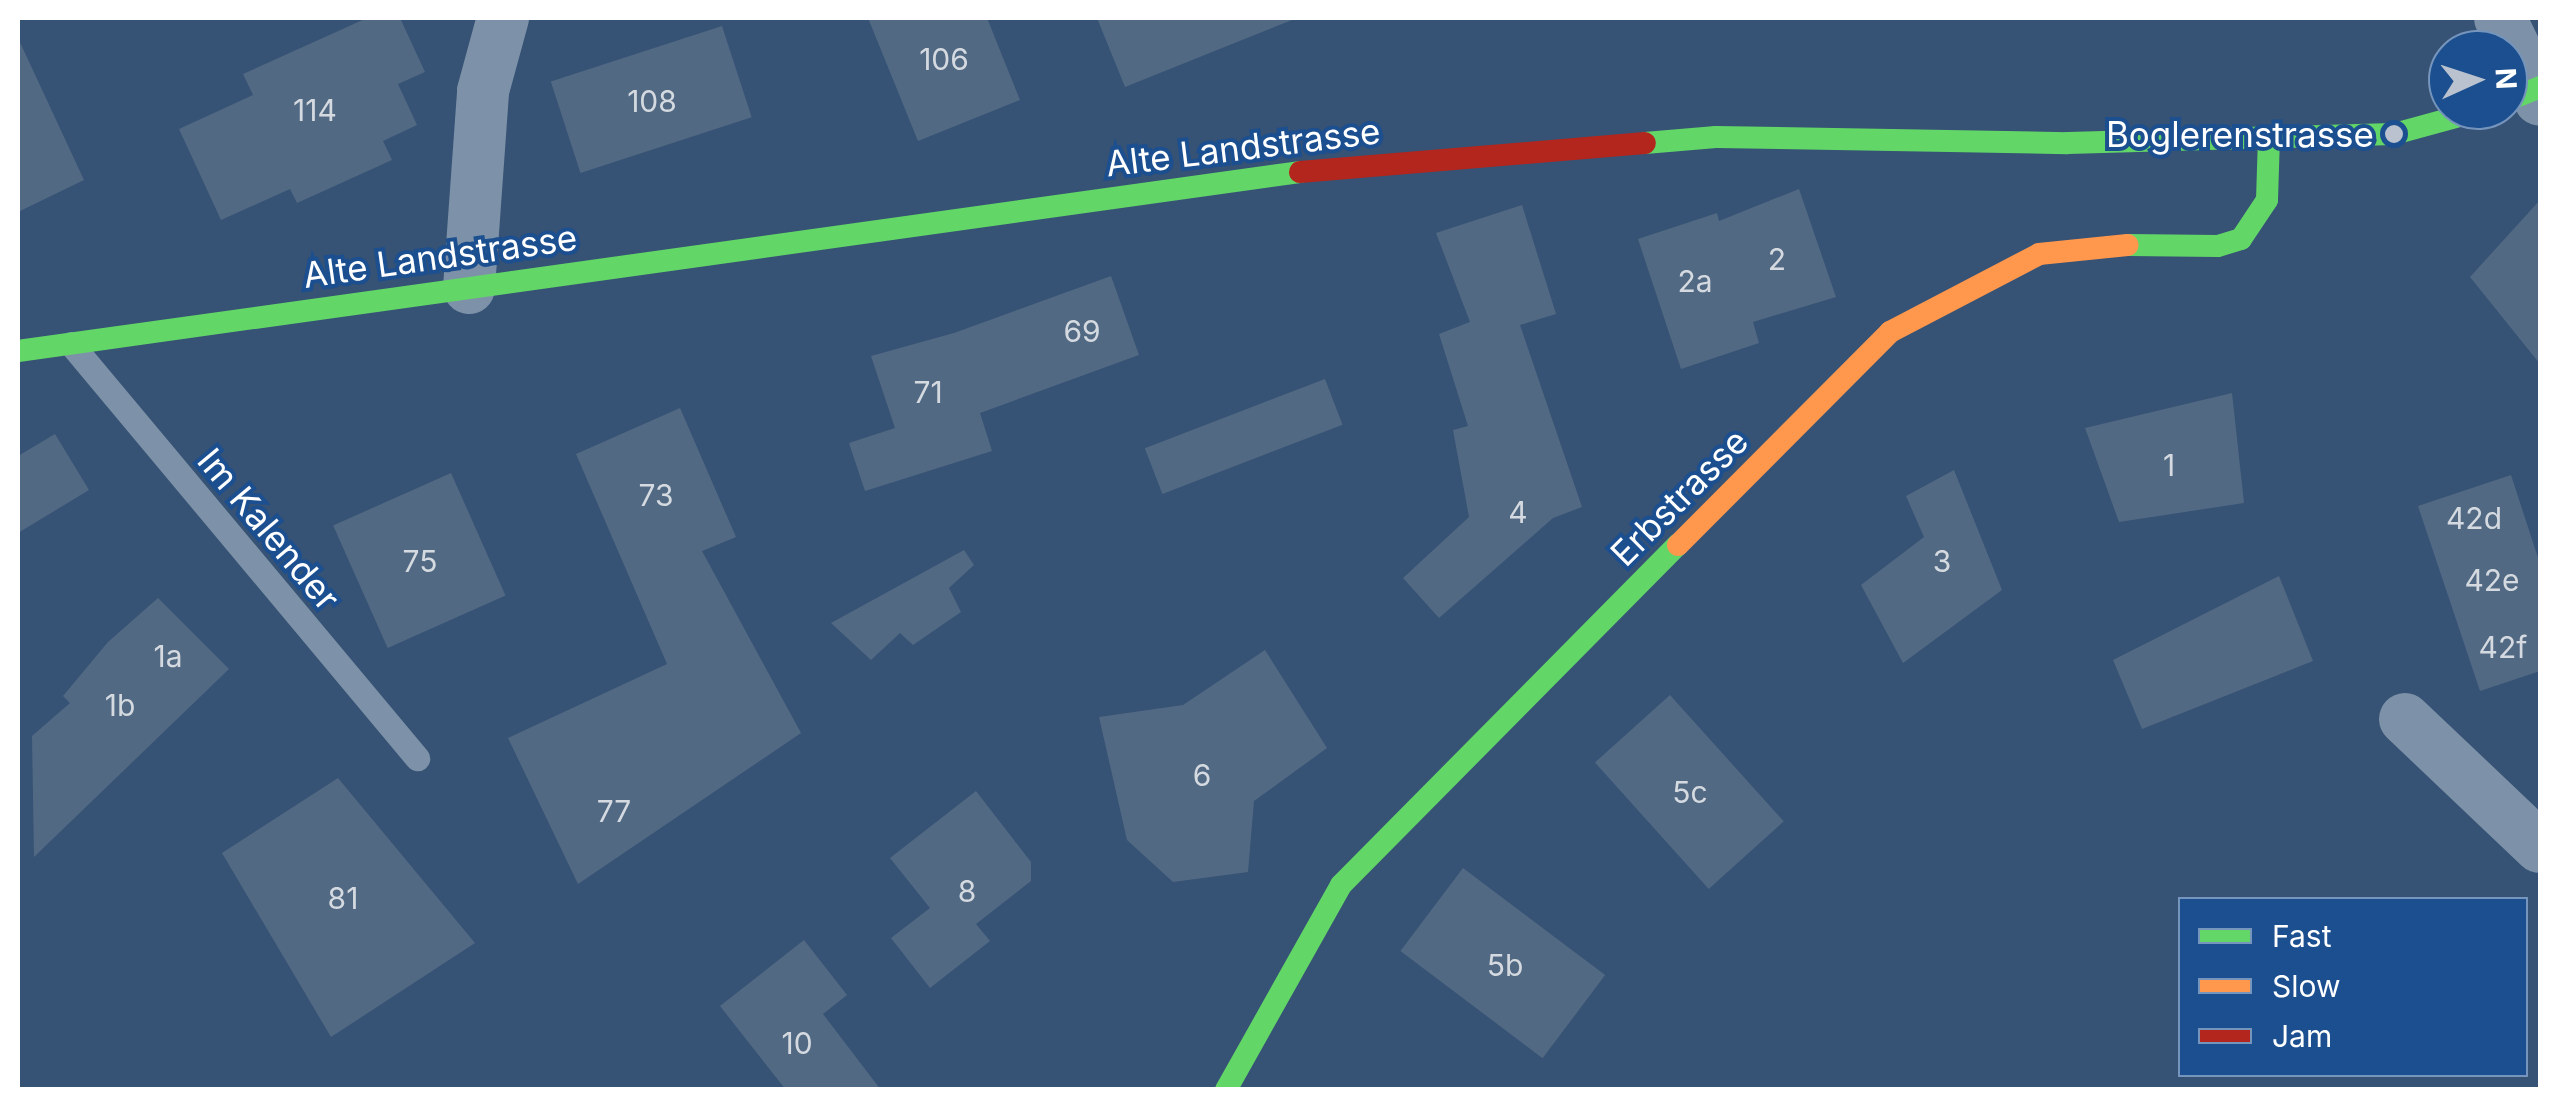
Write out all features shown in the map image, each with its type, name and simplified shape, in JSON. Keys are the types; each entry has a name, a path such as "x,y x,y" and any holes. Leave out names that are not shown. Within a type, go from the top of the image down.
{"main road":[{"name":"Alte Landstrasse","path":"18,351 1288,173 1696,138 2269,138 2394,134 2428,125"},
{"name":"Erbstrasse","path":"1226,1090 1341,885 1890,332 2040,254 2241,239 2256,225 2267,200 2269,138"}],"street":[{"path":"469,288 483,92 503,18"},
{"path":"2500,18 2531,95"},
{"path":"2405,719 2540,847"}],"lane":[{"name":"Im Kalender","path":"71,344 417,758"}],"building":[{"path":"367,18 400,18 425,72 398,84 417,125 383,141 392,160 297,203 290,189 221,220 179,129 253,95 243,74"},
{"path":"868,18 987,18 1020,100 918,141"},
{"path":"1097,18 1292,18 1292,20 1125,87"},
{"path":"722,26 752,117 580,173 551,82"},
{"path":"18,38 84,180 18,212"},
{"path":"1799,189 1836,297 1753,322 1759,343 1681,369 1638,239 1717,213 1719,221"},
{"path":"2540,200 2540,364 2470,277"},
{"path":"1522,205 1556,314 1520,325 1582,507 1553,518 1439,618 1403,578 1469,517 1453,430 1468,426 1439,334 1470,322 1436,233"},
{"path":"1111,276 1139,355 980,413 992,451 865,491 849,443 895,428 871,356 954,333"},
{"path":"1325,379 1343,425 1162,494 1145,448"},
{"path":"2232,393 2244,503 2119,522 2085,428"},
{"path":"680,408 736,537 702,551 801,733 578,884 508,738 667,664 576,454"},
{"path":"55,434 89,490 18,533 18,456"},
{"path":"1954,470 2002,590 1903,663 1861,585 1924,537 1906,496"},
{"path":"451,473 506,595 388,648 333,525"},
{"path":"2511,475 2540,564 2540,671 2480,691 2418,506"},
{"path":"964,550 974,565 949,588 961,612 913,645 900,633 871,660 831,623"},
{"path":"2279,576 2313,661 2142,729 2113,660"},
{"path":"158,598 229,669 34,857 32,736 70,703 63,696 108,642"},
{"path":"1265,650 1327,748 1254,801 1248,872 1173,882 1127,840 1099,717 1183,705"},
{"path":"1670,695 1784,821 1709,889 1595,763"},
{"path":"338,778 475,943 331,1037 222,853"},
{"path":"976,791 1031,862 1031,881 976,924 990,941 930,988 891,938 930,908 890,858"},
{"path":"1463,868 1605,975 1543,1058 1400,951"},
{"path":"804,940 847,995 823,1014 881,1090 786,1090 720,1006"}],"traffic: fast":[{"path":"2528,92 2540,87"},
{"path":"1645,143 1716,137 2068,143 2394,134 2428,125"},
{"path":"2128,245 2218,246 2241,239 2267,200 2269,138"},
{"path":"18,351 1300,172"},
{"path":"1226,1090 1341,885 1678,545"}],"traffic: slow":[{"path":"1678,545 1890,332 2039,254 2128,245"}],"traffic: jam":[{"path":"1300,172 1645,143"}],"place":[{"name":"Boglerenstrasse","path":"2394,134"}]}
